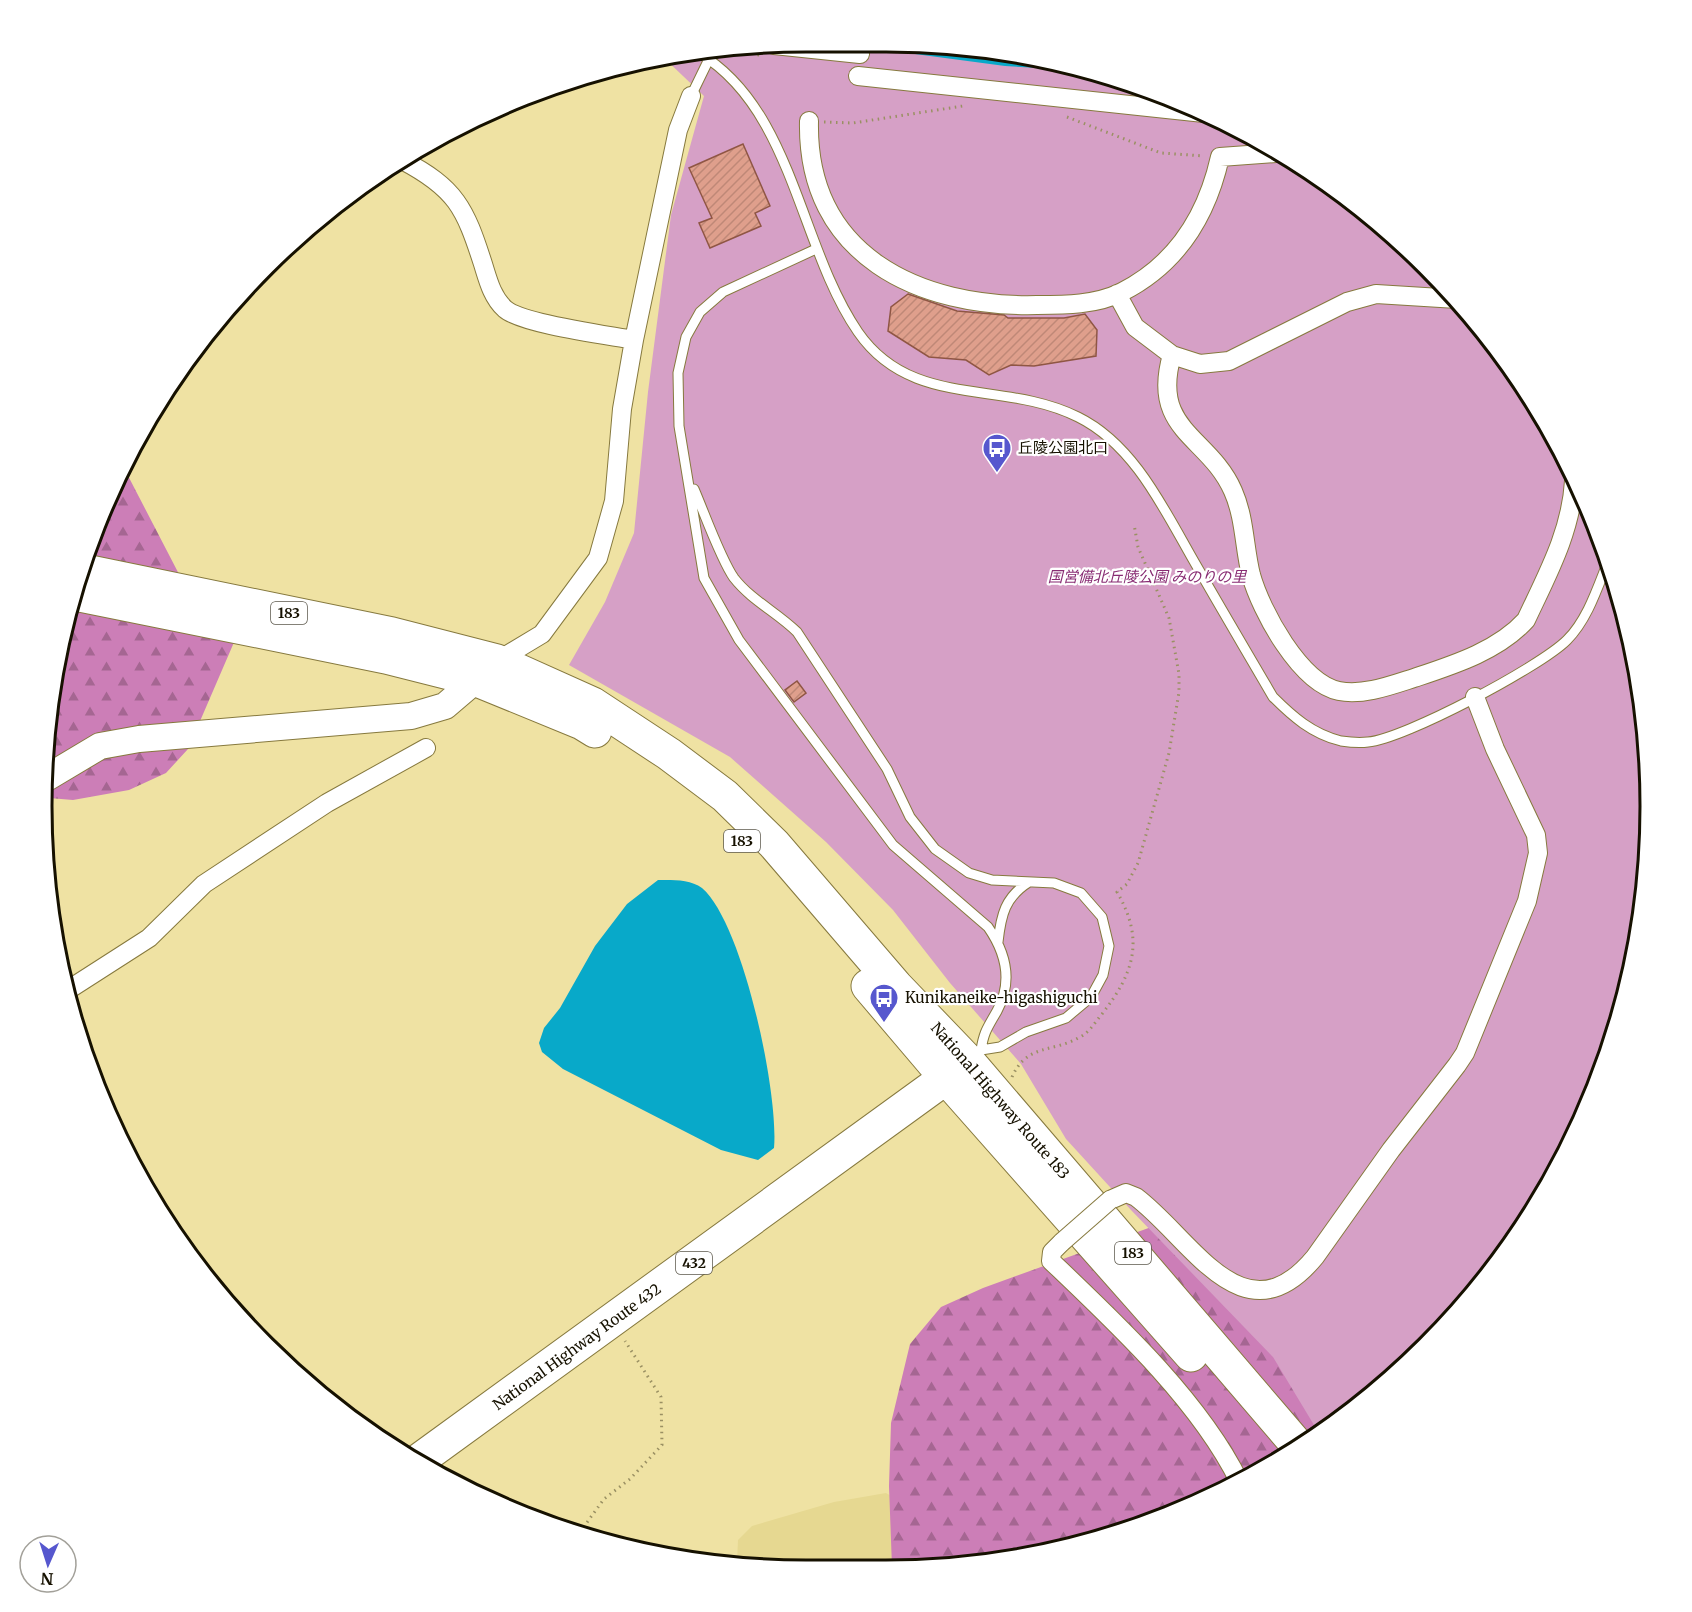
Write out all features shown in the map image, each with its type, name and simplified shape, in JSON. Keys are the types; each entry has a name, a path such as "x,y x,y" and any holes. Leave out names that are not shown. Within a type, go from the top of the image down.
{"highway":[{"name":"National Highway Route 183","path":"90,572 392,634 487,670 593,704 669,754 725,796 774,844 1294,1440"},
{"name":"National Highway Route 183","path":"83,596 386,657 487,670"},
{"name":"National Highway Route 183","path":"965,1063 1276,1451"},
{"name":"National Highway Route 432","path":"425,1456 613,1322 965,1063"}],"street":[{"path":"841,52 860,54"},
{"path":"858,76 1173,110"},
{"path":"53,774 100,746 139,739 411,716 446,706 487,670 542,634 598,558 614,501 622,409 634,340 678,130 691,96"},
{"path":"809,121 813,160 828,206 846,235 864,255 891,275 909,284 967,301 1011,306 1083,303 1117,294 1152,273 1183,243 1207,203 1220,157 1264,154"},
{"path":"411,164 428,173 455,198 469,221 493,293 506,310 524,318 634,340"},
{"path":"1117,294 1134,327 1172,355 1200,364 1229,361 1347,302 1376,294 1443,298"},
{"path":"1172,355 1167,383 1170,409 1233,489 1240,512 1251,575 1260,598 1286,646 1299,662 1326,687 1339,691 1370,690 1416,677 1476,654 1497,644 1519,628 1526,620 1563,538 1572,496"},
{"path":"1235,1474 1208,1427 1147,1359 1051,1261 1052,1252 1110,1200 1126,1193 1136,1197 1228,1283 1254,1290 1279,1286 1304,1270 1315,1257 1390,1150 1465,1053 1527,901 1538,853 1536,835 1495,749 1475,697"},
{"path":"75,986 149,938 204,884 327,803 426,748"}],"lane":[{"path":"691,96 709,59 738,85 759,113 781,159 816,249 857,331 876,353 898,371 917,381 937,386 994,393 1039,403 1079,417 1117,445 1150,487 1273,697 1300,724 1340,741 1369,742 1406,730 1475,697 1542,659 1567,640 1588,609 1603,574"},
{"path":"816,249 723,292 700,312 686,337 678,373 679,426 704,578 738,640 893,845 988,927 998,942 1007,972 1002,999 965,1063"},
{"path":"689,479 733,577 754,599 781,616 797,632 887,770 910,817 935,849 969,873 992,880 1054,883 1081,893 1102,917 1109,946 1103,975 1091,997 1065,1018 1026,1032 965,1063"},
{"path":"998,942 1002,913 1007,901 1016,890 1029,882"}],"path":[{"path":"809,121 853,123 964,105"},
{"path":"1058,113 1161,153 1220,157"},
{"path":"1012,1088 1012,1076 1022,1059 1039,1050 1072,1041 1088,1031 1120,992 1130,968 1133,949 1132,928 1117,892 1133,876 1154,808 1173,735 1179,674 1166,608 1138,547 1134,524"},
{"path":"584,1526 604,1498 630,1479 662,1445 661,1397 613,1322"}],"shaded area":[{"path":"886,1493 898,1500 912,1559 806,1560 737,1556 738,1540 752,1526 834,1502"}],"green space":[{"name":"国営備北丘陵公園 みのりの里","path":"886,52 984,59 1033,67 1128,92 1174,110 1263,153 1305,179 1383,239 1453,309 1484,347 1513,387 1539,429 1562,473 1600,564 1614,611 1625,659 1638,757 1640,806 1638,855 1625,953 1614,1001 1600,1048 1562,1139 1513,1225 1453,1303 1419,1339 1383,1373 1315,1426 1273,1357 1066,1139 1021,1064 950,983 893,910 826,842 730,757 569,665 605,602 634,533 648,392 671,215 704,96 671,65 757,54"},
{"path":"128,477 181,578 257,589 188,749 166,773 129,790 73,800 52,798 59,708 67,659 92,564"},
{"path":"1634,723 1640,806 1633,904 1614,1001 1600,1048 1562,1139 1539,1183 1513,1225 1453,1303 1383,1373 1345,1404 1305,1433 1263,1459 1219,1482 1128,1520 1081,1534 984,1553 892,1560 889,1486 891,1423 910,1344 941,1307 983,1288 1378,1145"}],"water":[{"path":"915,54 984,59 1037,68 1005,66"},
{"path":"658,880 686,882 702,888 717,907 744,971 764,1051 774,1123 774,1148 758,1160 721,1150 563,1069 542,1052 539,1043 544,1028 560,1008 595,946 627,904"}],"building":[{"path":"743,144 770,206 755,213 761,226 710,248 699,223 712,218 689,168"},
{"path":"908,294 957,311 1004,315 1008,318 1064,318 1085,314 1097,330 1096,356 1034,366 1011,365 989,375 966,360 929,357 888,331 891,307"},
{"path":"797,681 806,693 794,702 785,690"}],"place":[{"name":"丘陵公園北口","path":"997,474"},
{"name":"Kunikaneike-higashiguchi","path":"884,1024"}]}
